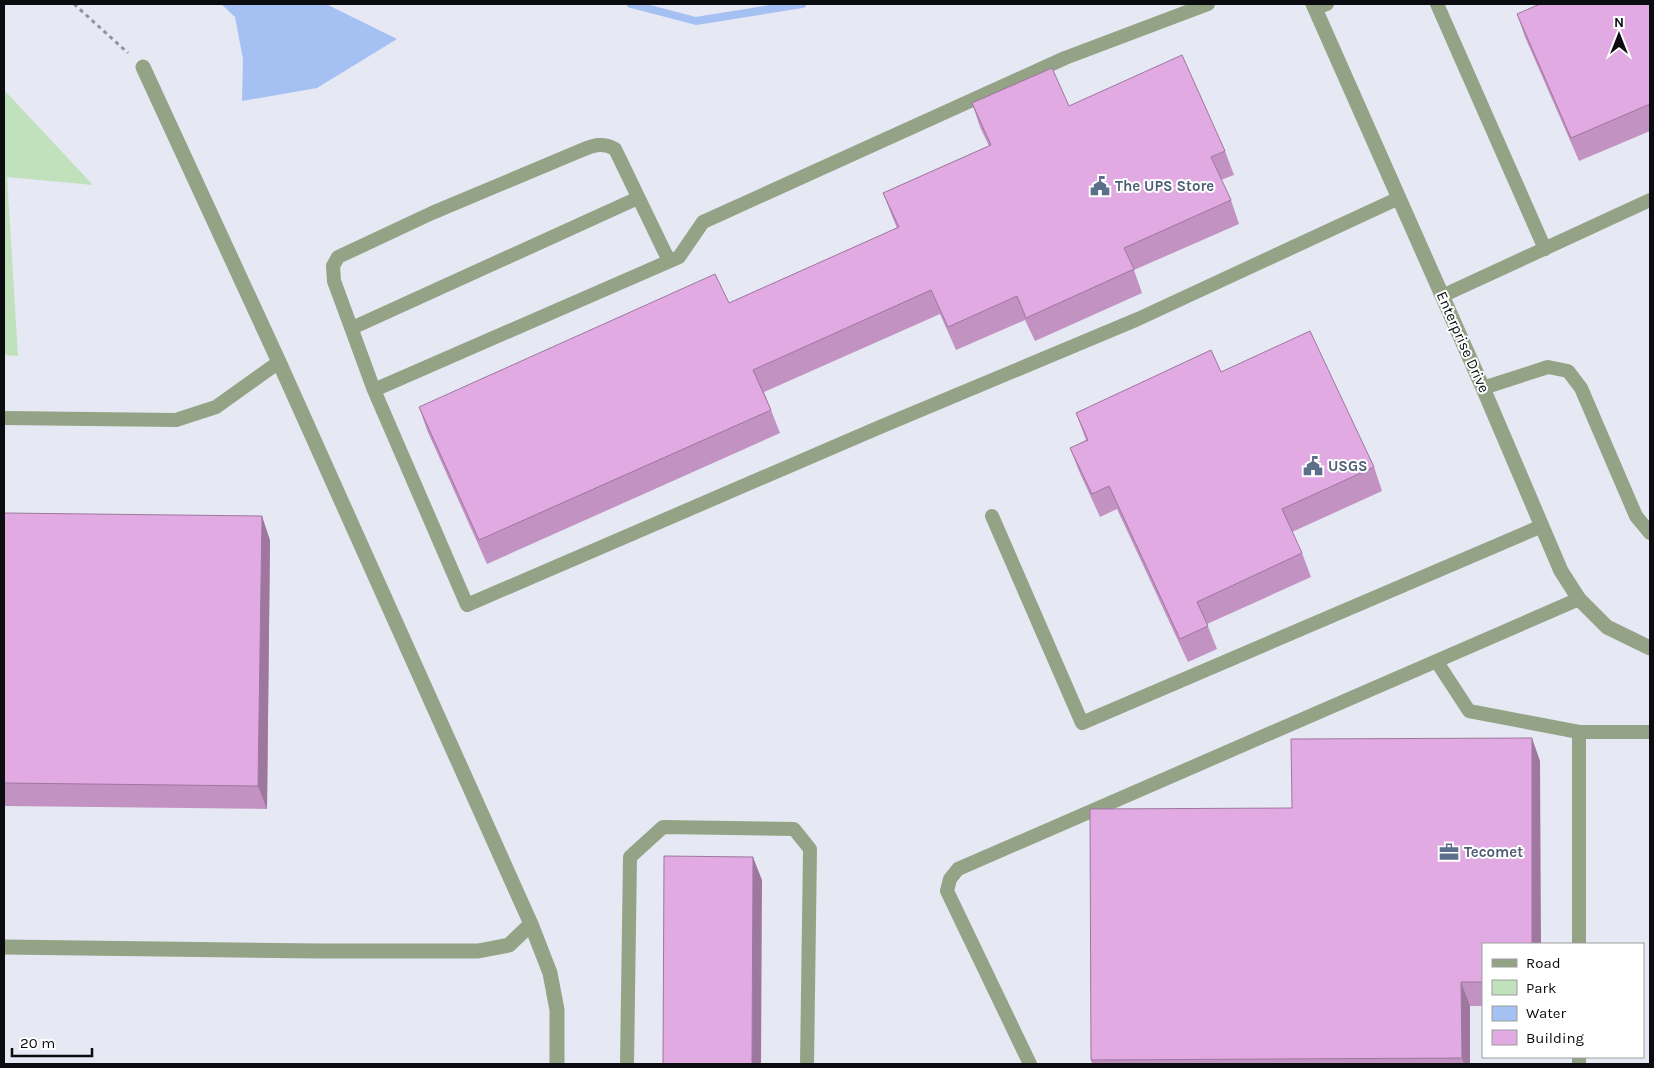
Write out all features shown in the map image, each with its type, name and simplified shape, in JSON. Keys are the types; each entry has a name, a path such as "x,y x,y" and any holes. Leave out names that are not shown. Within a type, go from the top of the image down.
{"street":[{"name":"Enterprise Drive","path":"1319,5 1399,198 1561,571 1579,599 1607,627 1650,648"},
{"path":"143,67 279,362 531,924 550,974 557,1010 557,1064"},
{"path":"4,947 478,951 509,945 531,924"}],"lane":[{"path":"374,390 679,257 703,222 1065,58 1208,4"},
{"path":"1437,4 1545,249"},
{"path":"669,261 614,149 608,145 597,144 432,213 338,257 333,266 334,281 374,390 467,605 880,427 1138,319 1399,198"},
{"path":"352,328 638,198"},
{"path":"1442,296 1650,200"},
{"path":"4,418 176,420 216,407 279,362"},
{"path":"1483,388 1548,367 1568,371 1581,388 1636,516 1650,532"},
{"path":"992,516 1082,723 1542,526"},
{"path":"1030,1064 947,891 950,879 958,870 1579,599"},
{"path":"1437,662 1469,711 1579,732 1650,732"},
{"path":"1579,732 1579,943"},
{"path":"627,1064 630,857 663,827 794,829 810,849 807,1064"}],"path":[{"path":"74,4 143,67"}],"green space":[{"path":"4,90 93,185 7,177 18,356 4,355"}],"water":[{"path":"221,4 326,4 397,39 317,88 242,101 243,59 235,17"}],"building":[{"path":"1540,4 1650,4 1650,104 1571,138 1517,14"},
{"path":"1182,55 1225,151 1211,157 1231,200 1124,248 1134,269 1026,318 1017,296 948,327 931,290 753,370 771,410 479,540 419,407 715,274 729,303 899,227 883,193 991,145 972,103 1052,68 1069,106"},
{"path":"1310,331 1374,467 1282,509 1302,553 1197,602 1208,626 1180,639 1109,486 1092,494 1070,448 1088,440 1076,413 1211,350 1221,372"},
{"path":"4,513 262,516 258,786 4,783"},
{"path":"1532,738 1532,943 1482,943 1482,982 1461,982 1462,1058 1091,1060 1090,809 1292,808 1291,739"},
{"path":"664,856 753,857 752,1064 663,1064"}],"waterway":[{"path":"631,4 696,21 802,4"}],"place":[{"name":"The UPS Store","path":"1100,186"},
{"name":"USGS","path":"1313,466"},
{"name":"Tecomet","path":"1449,852"}]}
